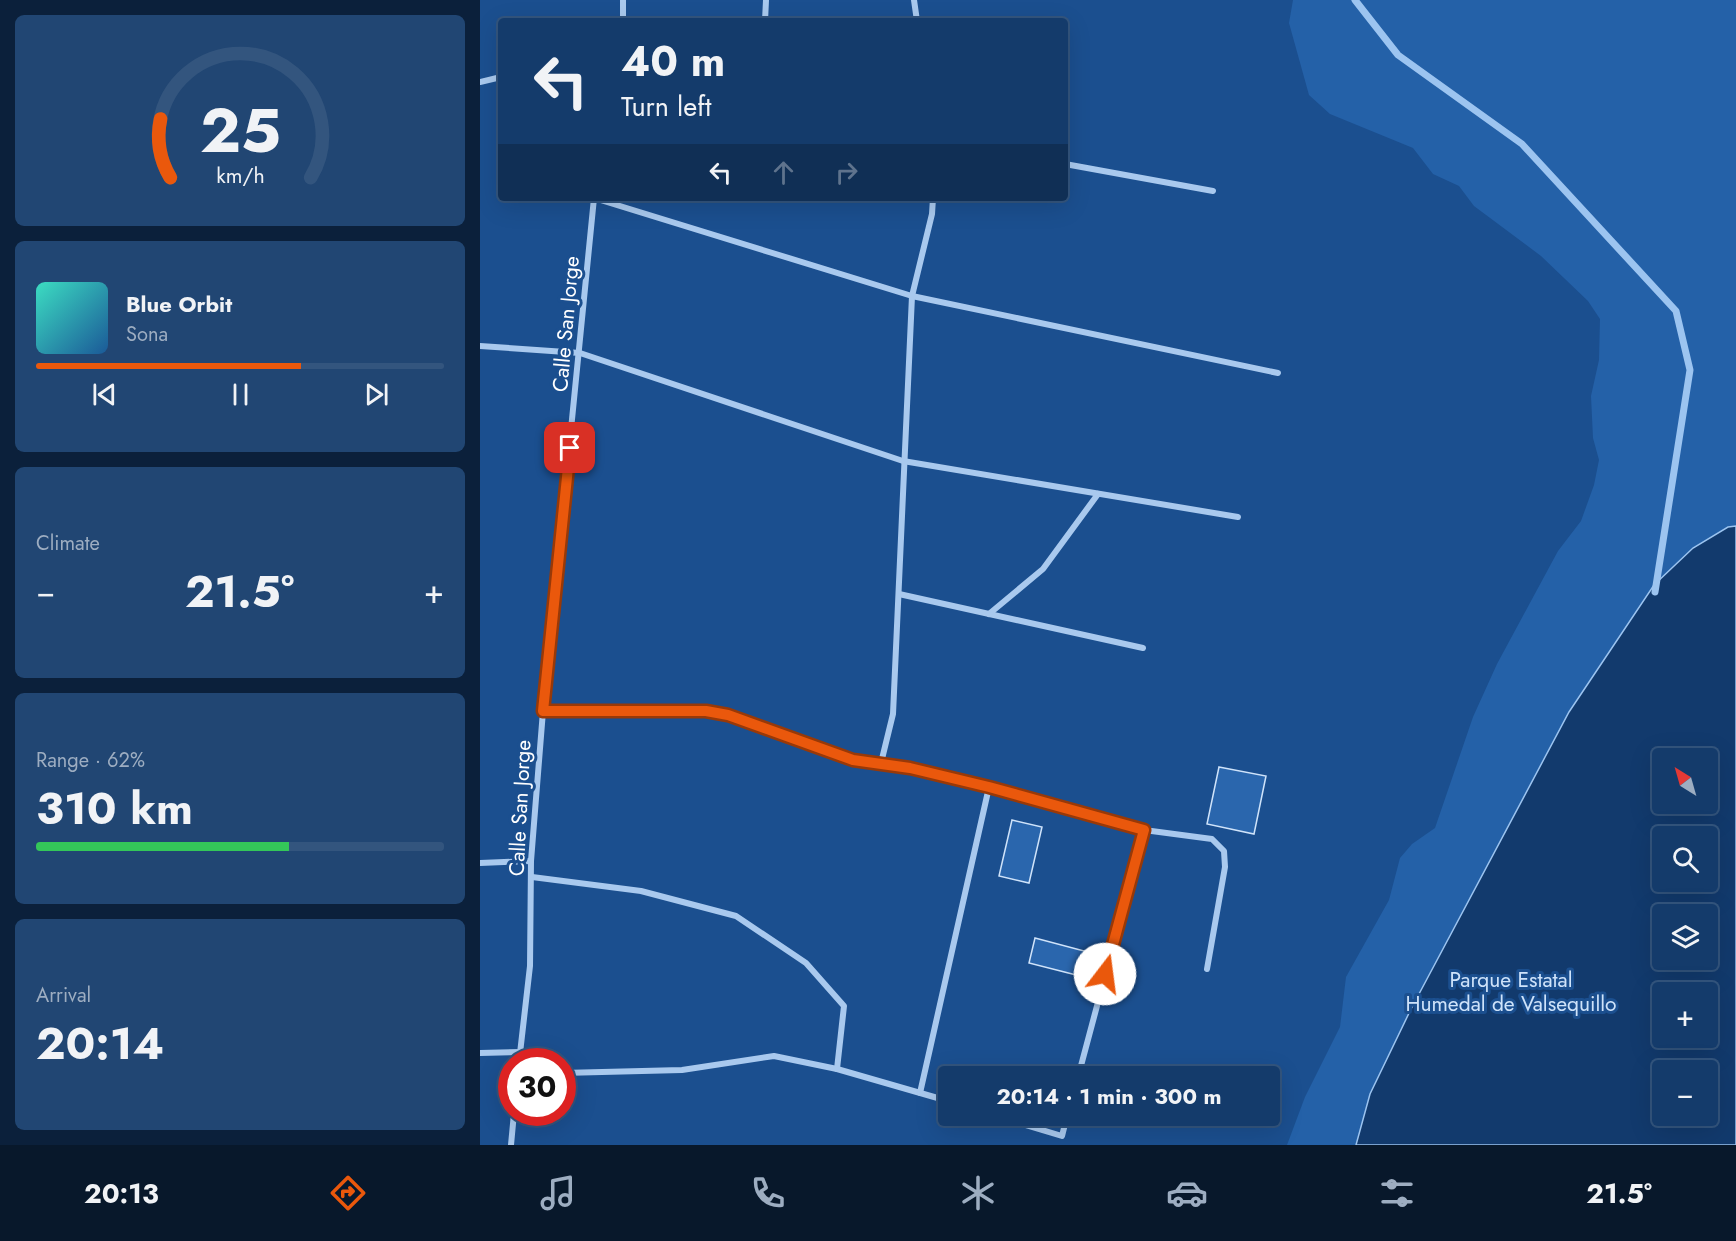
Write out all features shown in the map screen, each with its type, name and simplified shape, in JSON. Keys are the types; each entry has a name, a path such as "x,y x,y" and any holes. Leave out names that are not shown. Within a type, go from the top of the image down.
{"street":[{"path":"623,0 623,18"},
{"path":"765,18 766,0"},
{"path":"914,0 917,18"},
{"path":"480,82 498,78"},
{"path":"1068,165 1213,192"},
{"name":"Calle San Jorge","path":"520,1048 530,966 531,861 543,711 594,201"},
{"path":"604,201 912,296 1278,373"},
{"path":"881,763 893,714 912,296 933,214 933,201"},
{"path":"480,346 580,353 903,461 1238,517"},
{"path":"989,614 1043,569 1098,494"},
{"path":"899,594 1143,648"},
{"path":"543,711 706,711 728,715 853,760 881,763 989,787 1144,830 1212,839 1224,851 1225,867 1207,969"},
{"path":"920,1093 989,787"},
{"path":"1081,1066 1144,830"},
{"path":"480,863 531,861"},
{"path":"532,878 641,891 736,916 806,963 844,1006 837,1070"},
{"path":"480,1053 498,1053"},
{"path":"576,1073 682,1070 774,1056 837,1070 938,1098"},
{"path":"511,1145 513,1126"},
{"path":"1029,1126 1062,1136 1064,1126"}],"green space":[{"name":"Parque Estatal Humedal de Valsequillo","path":"1293,0 1736,0 1736,1145 1287,1145 1305,1097 1340,1027 1346,977 1389,900 1400,858 1412,844 1435,828 1473,717 1497,664 1558,551 1581,521 1594,485 1599,460 1593,438 1591,396 1599,360 1600,319 1588,301 1541,256 1474,206 1459,186 1433,174 1413,148 1330,114 1309,95 1289,23"}],"shaded area":[{"path":"1736,526 1736,1145 1356,1145 1370,1094 1411,1009 1569,712 1654,585 1693,548 1728,527"}],"building":[{"path":"1219,767 1266,776 1254,834 1207,824"},
{"path":"1012,820 1042,827 1029,883 999,876"},
{"path":"1035,938 1103,956 1096,980 1029,963"}],"waterway":[{"path":"1355,0 1398,55 1522,144 1676,311 1690,370 1655,592"}],"route":[{"path":"570,448 543,711 706,711 728,715 853,760 910,768 989,787 1144,830 1105,974"}]}
